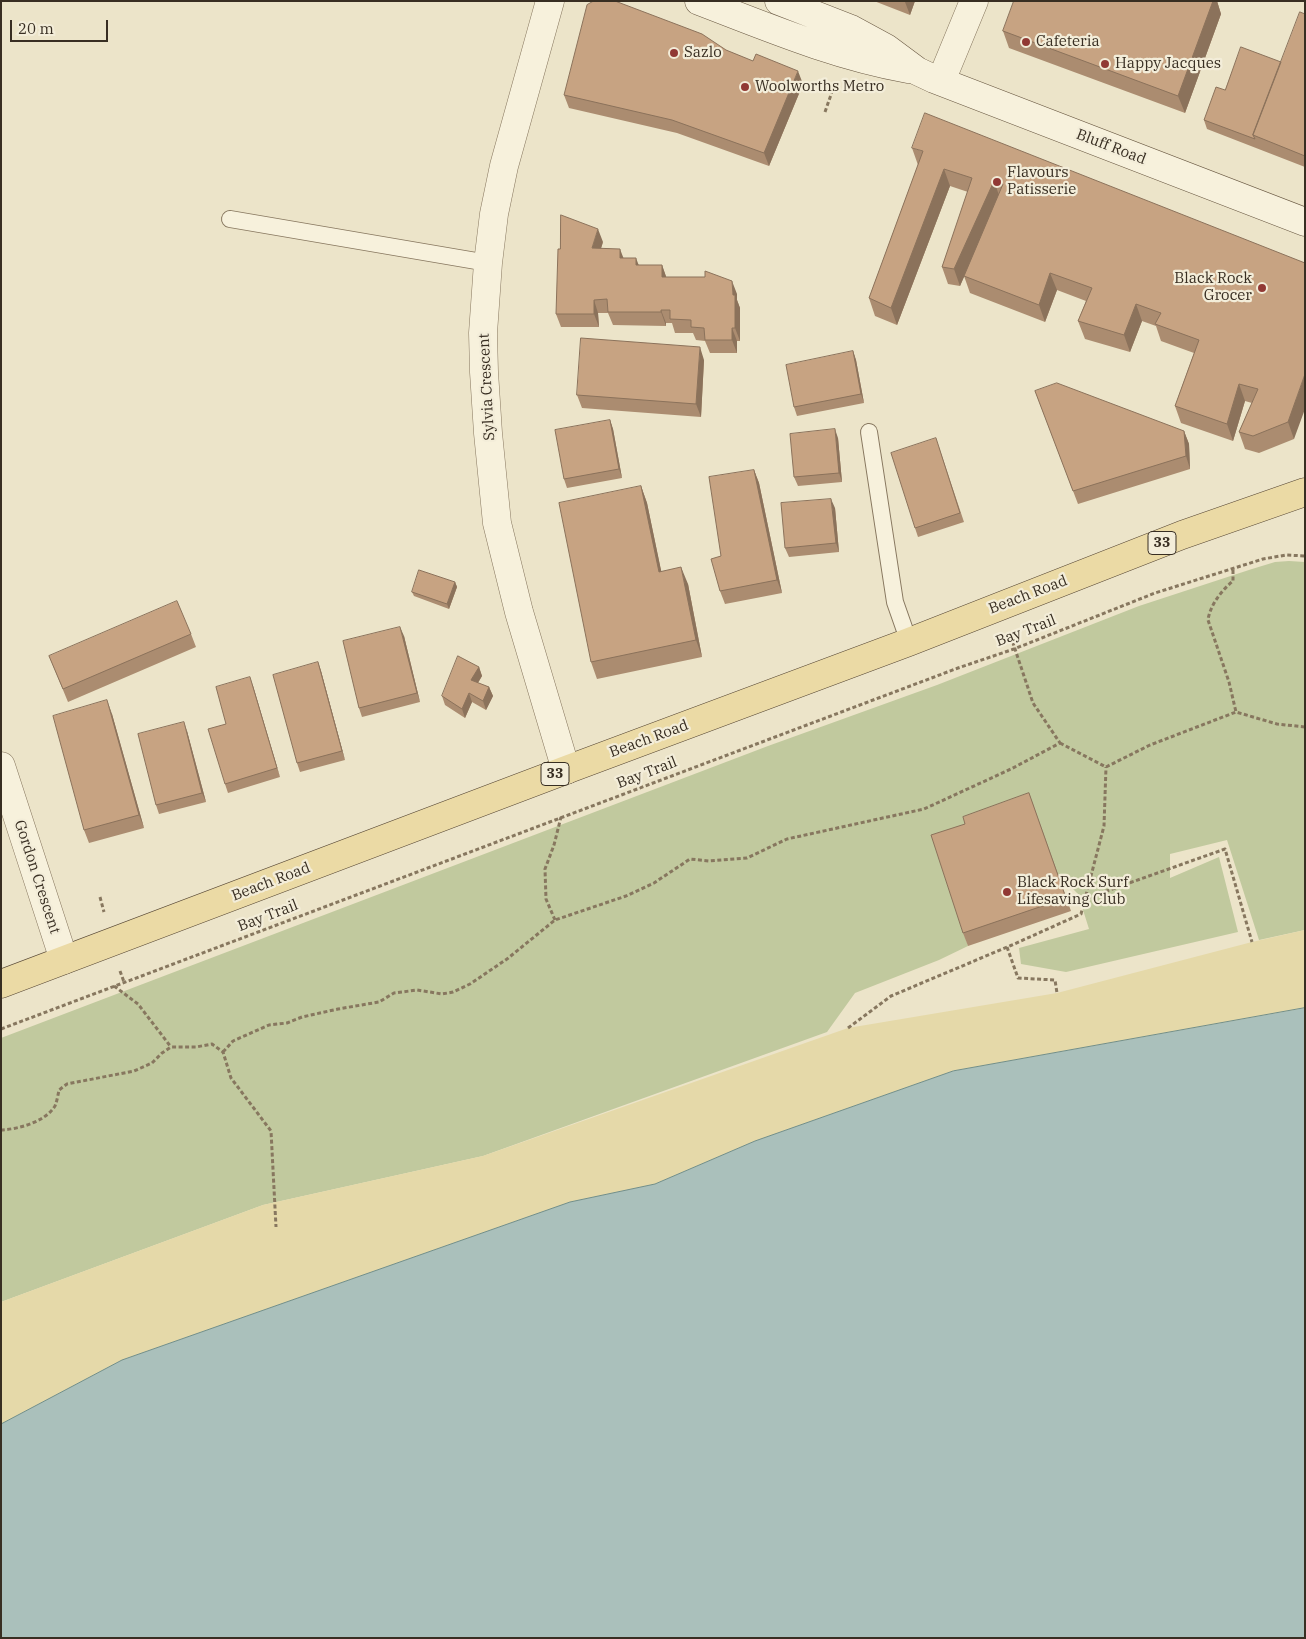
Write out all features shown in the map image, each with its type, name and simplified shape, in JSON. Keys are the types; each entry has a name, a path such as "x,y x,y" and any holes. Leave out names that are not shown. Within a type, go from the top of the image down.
{"main road":[{"name":"Beach Road","path":"1,984 909,642 1182,535 1302,494"}],"street":[{"name":"Sylvia Crescent","path":"550,1 504,166 494,214 483,333 488,433 497,523 519,612 566,770"},
{"name":"Bluff Road","path":"699,1 798,39 878,64 929,76 1305,222"},
{"name":"Bluff Road","path":"779,1 851,29 886,48 929,76"},
{"path":"929,76 974,1"},
{"name":"Gordon Crescent","path":"1,766 64,960"}],"lane":[{"path":"230,219 488,263"},
{"path":"869,432 895,602 909,642"}],"path":[{"path":"825,112 834,86"},
{"name":"Bay Trail","path":"1,1029 561,817 1014,649 1155,593 1263,559 1286,555 1305,556"},
{"path":"1233,570 1233,581 1224,589 1209,614 1208,620 1229,682 1236,712"},
{"path":"1001,606 1033,703 1060,743 1106,767"},
{"path":"1106,767 1150,745 1236,712 1278,724 1305,727"},
{"path":"223,1052 233,1041 269,1025 287,1023 311,1015 380,1002 394,993 417,990 442,994 453,992 470,984 507,959 555,920 626,896 654,883 690,859 709,861 747,858 787,839 924,809 1011,769 1060,743"},
{"path":"848,1028 891,996 1082,914 1104,826 1106,767"},
{"path":"555,920 546,899 545,869 554,845 561,817"},
{"path":"1086,898 1225,849 1252,942"},
{"path":"1007,947 1018,978 1055,980 1057,993"},
{"path":"114,986 138,1004 171,1047"},
{"path":"1,1130 33,1123 48,1114 56,1104 59,1090 67,1084 134,1071 152,1063 171,1047 196,1047 212,1044 223,1052 231,1078 271,1131 276,1226"}],"green space":[{"path":"1275,562 1305,562 1305,930 1259,940 1227,840 1170,854 1170,878 1219,857 1238,932 1066,972 1021,964 1019,948 1089,929 1078,894 1057,873 1034,807 936,848 968,946 939,960 855,993 827,1032 483,1156 263,1205 1,1302 1,1038 768,746 937,685 1139,606"}],"sand":[{"path":"1305,930 1305,1008 953,1071 755,1141 655,1184 570,1202 122,1360 1,1424 1,1302 263,1205 483,1156 848,1028 1057,993"}],"water":[{"path":"1305,1008 1305,1638 1,1638 1,1424 122,1360 570,1202 655,1184 755,1141 953,1071"}],"building":[{"path":"594,1 615,1 702,34 726,50 753,61 756,54 798,71 764,153 672,120 564,95 587,5"},
{"path":"1014,1 1213,1 1178,96 1003,31"},
{"path":"1300,12 1305,14 1305,156 1253,135"},
{"path":"1241,47 1281,62 1253,135 1255,139 1204,120 1216,87 1225,90"},
{"path":"925,113 1305,263 1305,374 1288,422 1253,436 1239,432 1258,389 1239,384 1227,424 1175,406 1199,340 1155,324 1161,313 1136,304 1124,335 1078,321 1092,288 1050,273 1039,305 964,276 1003,184 994,181 954,269 942,267 972,178 944,169 891,308 869,298 923,151 912,148"},
{"path":"561,215 598,229 592,248 620,249 620,258 636,258 636,265 662,265 662,277 705,277 705,271 732,281 733,295 735,295 735,328 732,328 732,340 705,340 704,328 691,327 691,320 670,319 670,310 661,310 661,312 608,312 607,299 594,300 594,314 556,314"},
{"path":"581,338 700,347 696,404 577,395"},
{"path":"853,351 861,394 794,407 786,365"},
{"path":"1057,383 1184,431 1186,456 1073,491 1035,391"},
{"path":"610,420 619,469 564,479 555,430"},
{"path":"835,429 839,473 794,477 790,434"},
{"path":"936,438 960,513 915,528 891,453"},
{"path":"754,470 777,580 720,591 711,559 721,556 709,477"},
{"path":"641,486 659,572 681,567 696,640 591,662 559,503"},
{"path":"831,499 836,543 785,548 781,503"},
{"path":"419,570 455,582 447,604 412,592"},
{"path":"177,601 191,634 63,689 49,656"},
{"path":"400,627 417,693 359,708 343,641"},
{"path":"458,656 479,667 471,680 489,687 483,701 469,693 462,709 442,696"},
{"path":"318,662 342,751 297,763 273,675"},
{"path":"250,677 277,768 225,784 208,729 226,724 216,687"},
{"path":"107,700 139,815 84,830 53,716"},
{"path":"184,722 202,793 156,805 138,734"},
{"name":"Black Rock Surf Lifesaving Club","path":"1029,793 1066,898 963,933 931,835 965,824 963,817"}],"place":[{"name":"Cafeteria","path":"1026,42"},
{"name":"Sazlo","path":"674,53"},
{"name":"Happy Jacques","path":"1105,64"},
{"name":"Woolworths Metro","path":"745,87"},
{"name":"Flavours Patisserie","path":"997,182"},
{"name":"Black Rock Grocer","path":"1262,288"},
{"name":"Black Rock Surf Lifesaving Club","path":"1007,892"}]}
